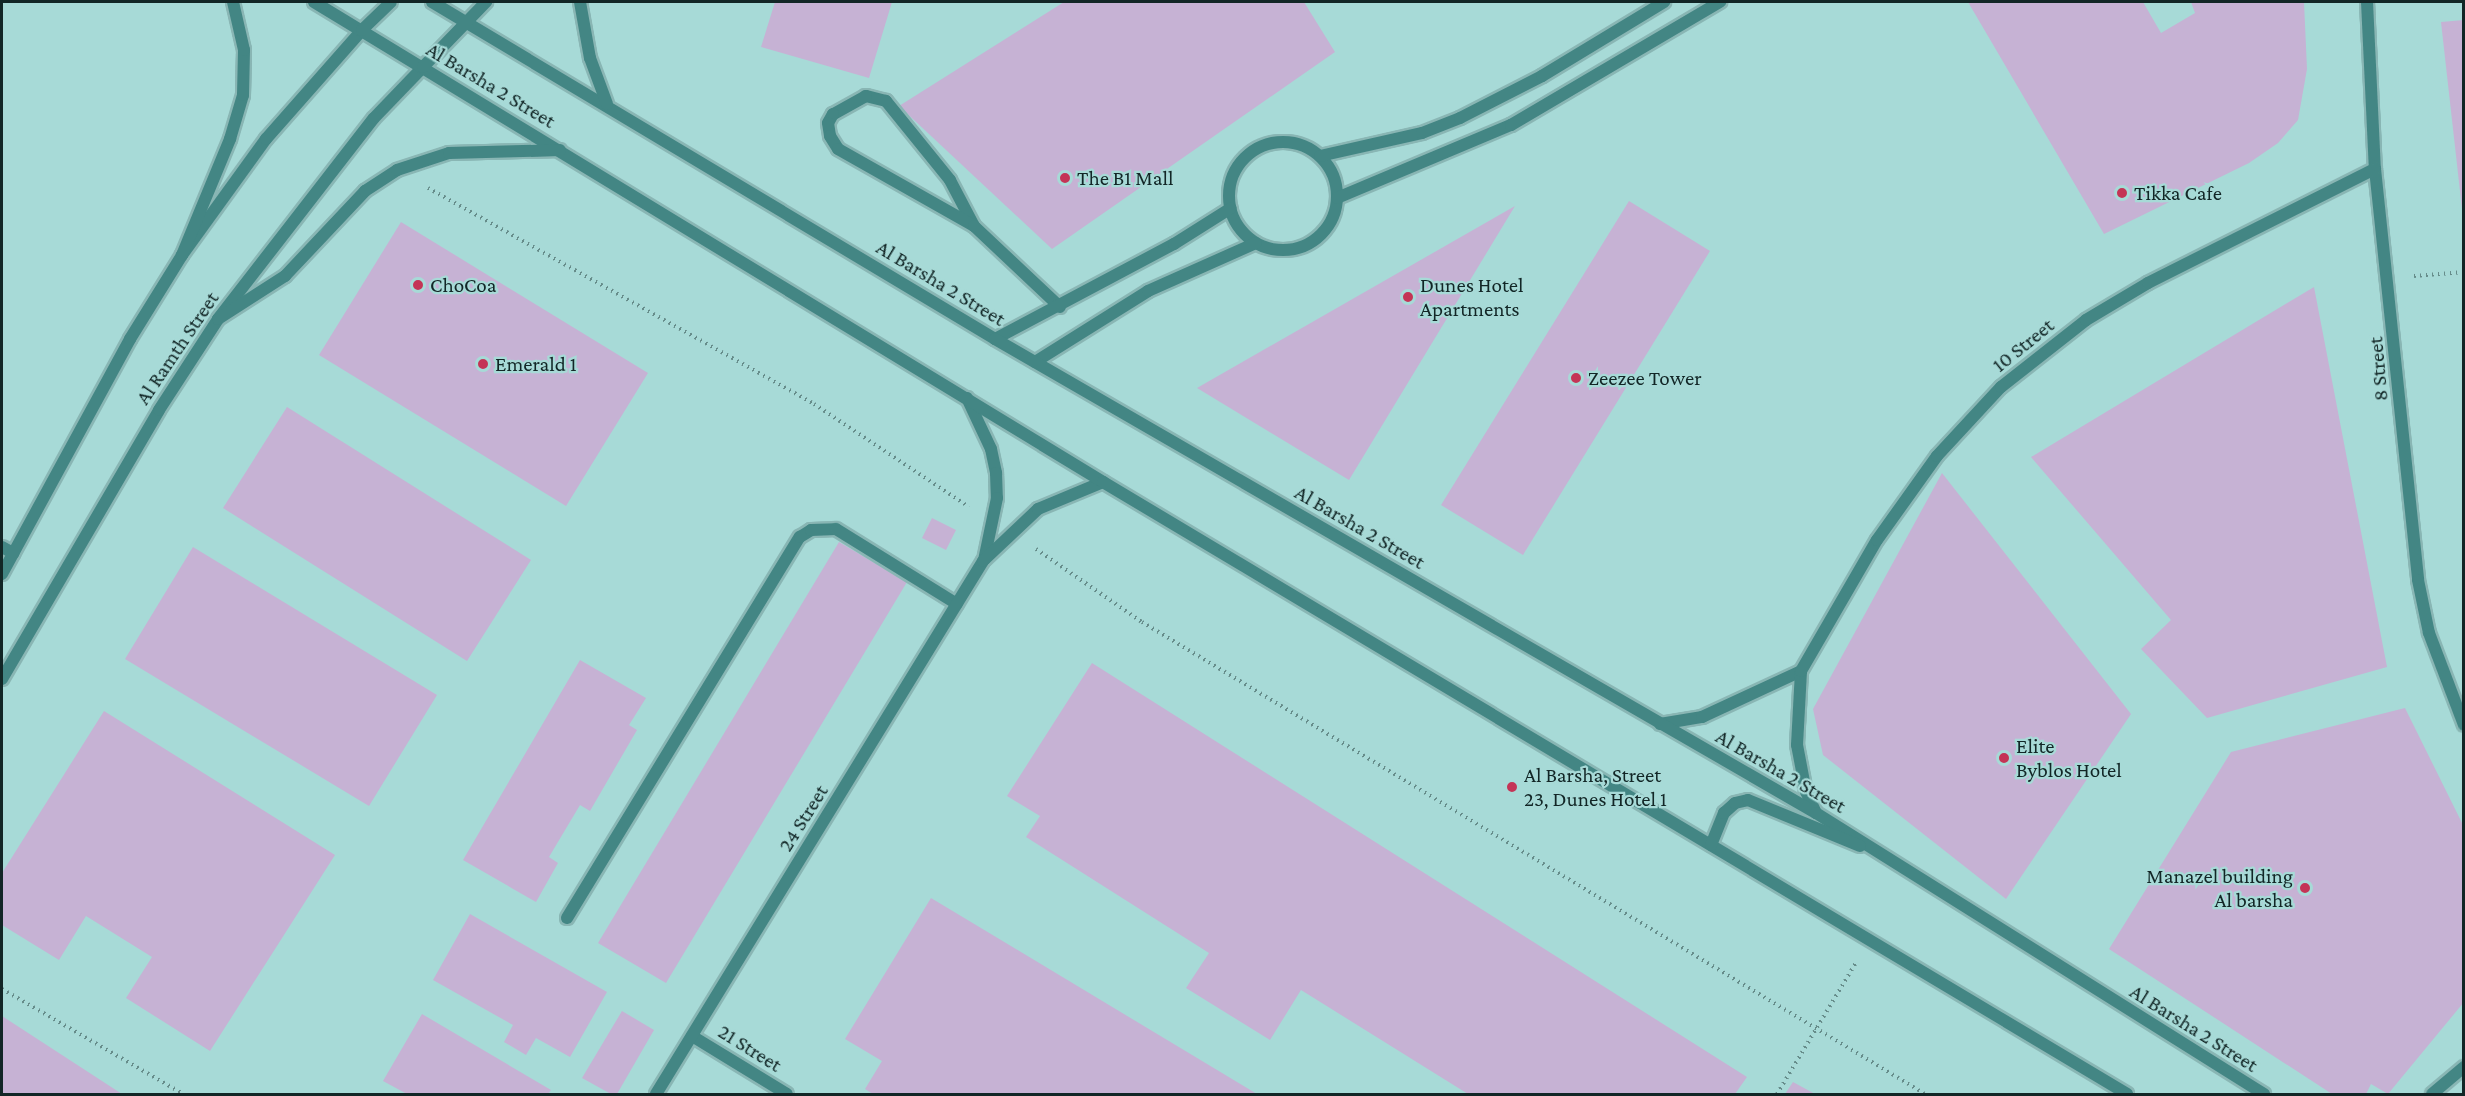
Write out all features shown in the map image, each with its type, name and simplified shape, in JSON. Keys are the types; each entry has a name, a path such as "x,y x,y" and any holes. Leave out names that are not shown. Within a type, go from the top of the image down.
{"street":[{"path":"182,255 230,139 243,95 244,50 233,2"},
{"name":"Al Barsha 2 Street","path":"314,2 561,150 1103,482 2127,1095"},
{"name":"Al Ramth Street","path":"2,574 130,339 182,255 266,139 362,30 391,2"},
{"name":"Al Barsha 2 Street","path":"432,2 607,104 995,339 1816,813 2264,1095"},
{"name":"Al Ramth Street","path":"2,679 159,410 218,319 374,118 486,2"},
{"path":"580,2 590,58 607,104"},
{"path":"1320,156 1422,133 1460,118 1542,76 1664,2"},
{"path":"1337,198 1511,125 1720,2"},
{"name":"8 Street","path":"2367,2 2375,169 2389,279 2418,580 2429,633 2463,725"},
{"path":"974,226 950,180 886,101 866,96 833,114 829,130 838,149 878,175 974,226 1060,307"},
{"path":"1292,143 1320,156 1335,182 1337,198 1330,220 1315,238 1287,249 1256,243 1239,228 1230,208 1232,178 1249,153 1262,146 1292,143"},
{"path":"218,319 264,292 304,258 365,191 415,163 466,151 561,150"},
{"name":"10 Street","path":"1816,813 1806,792 1797,745 1801,671 1906,497 2001,387 2086,320 2148,283 2375,169"},
{"path":"995,339 1060,307 1193,233 1230,208"},
{"path":"1035,362 1148,291 1256,243"},
{"name":"24 Street","path":"967,398 991,448 997,498 983,561"},
{"name":"24 Street","path":"656,1095 983,561 1011,532 1053,500 1103,482"},
{"path":"567,918 800,537 811,530 836,530 957,604"},
{"path":"2,546 13,553"},
{"path":"1660,724 1702,717 1801,671"},
{"path":"1711,844 1724,813 1735,803 1748,800 1850,843 1867,845"},
{"name":"21 Street","path":"692,1035 787,1095"},
{"path":"2432,1095 2463,1067"}],"path":[{"path":"415,163 422,184 814,404 992,522"},
{"path":"2389,279 2463,272"},
{"path":"1011,532 1142,622 1925,1095"},
{"path":"1777,1095 1869,940"},
{"path":"2,989 183,1095"}],"building":[{"path":"775,2 892,2 869,78 761,47"},
{"name":"The B1 Mall","path":"1064,2 1304,2 1335,52 1052,249 899,106"},
{"path":"1968,2 2143,2 2161,33 2195,13 2191,2 2304,2 2307,69 2298,120 2278,143 2249,163 2104,234"},
{"path":"2464,20 2464,209 2462,209 2441,22"},
{"name":"Zeezee Tower","path":"1629,201 1710,251 1523,555 1441,505"},
{"name":"Dunes Hotel Apartments","path":"1515,206 1349,480 1197,388"},
{"name":"Emerald 1","path":"401,222 648,373 566,506 319,355"},
{"path":"2314,287 2387,667 2207,718 2141,649 2171,620 2031,457"},
{"path":"287,407 531,560 467,661 223,508"},
{"path":"1942,473 2131,714 2006,899 1823,755 1813,709"},
{"path":"932,518 956,530 946,550 922,538"},
{"path":"839,542 907,582 666,983 598,943"},
{"path":"193,547 437,695 369,806 125,659"},
{"path":"580,660 646,698 629,725 637,730 590,811 580,805 549,857 558,863 536,902 463,860"},
{"path":"1092,663 1747,1077 1735,1094 1468,1094 1301,990 1270,1040 1186,988 1209,953 1026,837 1040,816 1007,796"},
{"name":"Manazel building Al barsha","path":"2405,708 2464,827 2464,1002 2388,1094 2371,1084 2366,1094 2332,1094 2109,949 2231,752"},
{"path":"104,711 335,855 210,1051 126,998 152,957 86,916 59,960 2,925 2,873"},
{"path":"931,898 1257,1094 873,1094 865,1089 882,1061 845,1039"},
{"path":"470,914 607,992 570,1057 536,1038 526,1055 504,1042 513,1025 433,980"},
{"path":"622,1011 654,1030 617,1094 611,1094 582,1078"},
{"path":"422,1014 551,1090 548,1094 407,1094 383,1081"},
{"path":"2,1016 122,1094 2,1094"},
{"path":"1793,1082 1815,1094 1785,1094"}],"place":[{"name":"The B1 Mall","path":"1065,178"},
{"name":"Tikka Cafe","path":"2122,193"},
{"name":"ChoCoa","path":"418,285"},
{"name":"Dunes Hotel Apartments","path":"1408,297"},
{"name":"Emerald 1","path":"483,364"},
{"name":"Zeezee Tower","path":"1576,378"},
{"name":"Elite Byblos Hotel","path":"2004,758"},
{"name":"Al Barsha, Street 23, Dunes Hotel 1","path":"1512,787"},
{"name":"Manazel building Al barsha","path":"2305,888"}]}
